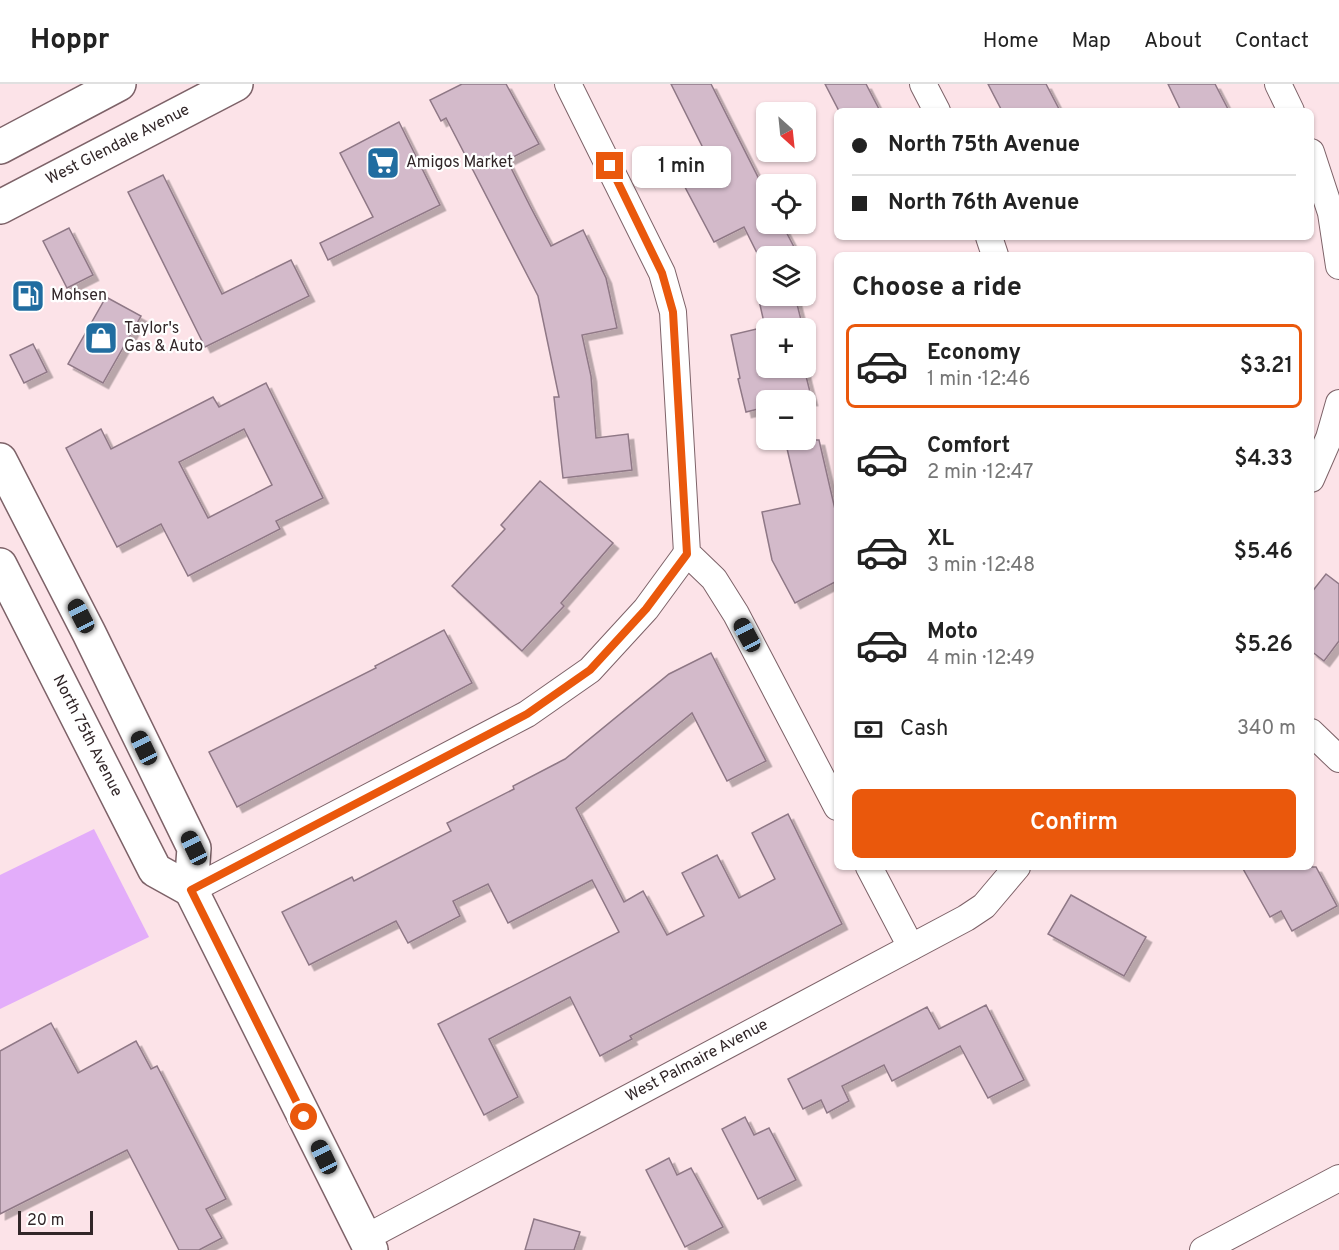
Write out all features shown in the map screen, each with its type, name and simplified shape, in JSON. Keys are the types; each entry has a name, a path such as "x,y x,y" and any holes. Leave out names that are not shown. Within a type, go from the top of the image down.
{"main road":[{"path":"0,147 118,84"},
{"name":"West Glendale Avenue","path":"0,207 236,84"},
{"path":"0,460 89,633 194,848 191,890 368,1244"},
{"name":"North 75th Avenue","path":"0,565 155,870 191,890"}],"street":[{"path":"191,890 527,714 590,670 646,609 687,554 673,312 662,273 568,84"},
{"path":"923,84 935,108"},
{"path":"1278,84 1290,108"},
{"path":"1314,162 1331,213 1339,266"},
{"path":"1314,472 1329,438 1339,405"},
{"path":"687,554 714,579 736,614 834,801"},
{"path":"1314,735 1339,759"},
{"path":"870,870 911,947"},
{"name":"West Palmaire Avenue","path":"368,1244 966,918 984,906 1014,870"},
{"path":"1203,1250 1339,1178"}],"shaded area":[{"path":"94,829 149,937 0,1009 0,875"}],"building":[{"path":"462,84 506,84 539,144 507,160 530,206 551,246 583,230 606,278 617,328 582,335 591,376 596,438 628,434 632,470 563,478 554,397 559,397 538,296 446,118 441,121 430,100"},
{"path":"671,84 711,84 756,174 756,234 787,234 793,246 756,246 756,251 744,227 714,242 677,172 707,156"},
{"path":"825,84 866,84 878,108 837,108"},
{"path":"988,84 1046,84 1058,108 1000,108"},
{"path":"1168,84 1215,84 1227,108 1180,108"},
{"path":"399,122 440,205 328,260 320,243 373,217 340,153"},
{"path":"163,175 222,294 291,260 309,296 205,347 128,192"},
{"path":"69,228 93,275 67,288 43,241"},
{"path":"106,297 141,316 103,383 68,364"},
{"path":"760,306 798,306 800,318 763,318"},
{"path":"756,329 756,378 806,378 810,390 756,390 756,410 746,412 731,335"},
{"path":"33,344 47,372 24,383 10,355"},
{"path":"266,383 323,498 276,521 280,529 188,576 161,524 117,547 66,448 101,429 111,449 213,397 219,407","holes":["244,429 272,485 208,518 179,462"]},
{"path":"816,440 819,440 834,505 834,583 795,603 772,560 762,512 800,504 787,450 816,450"},
{"path":"540,481 613,543 561,603 564,606 522,651 452,586 505,529 501,525"},
{"path":"1326,574 1339,584 1339,641 1324,661 1314,653 1314,589"},
{"path":"444,630 472,683 237,807 209,752 376,668 375,666"},
{"path":"711,653 766,761 727,781 692,713 576,808 624,902 643,891 667,935 704,916 682,873 717,855 739,898 775,879 752,833 788,814 842,924 630,1036 632,1039 600,1056 570,997 489,1039 518,1097 484,1115 438,1024 619,932 592,880 508,923 488,884 453,901 460,916 408,943 396,921 309,965 282,912 352,877 354,881 451,831 447,823 514,789 513,786 565,759 669,674"},
{"path":"1316,867 1337,906 1292,931 1281,911 1270,917 1244,870 1314,870"},
{"path":"1071,895 1146,937 1124,976 1048,934"},
{"path":"986,1005 1024,1080 988,1098 960,1046 892,1081 884,1065 842,1086 849,1101 827,1113 821,1100 803,1109 788,1079 927,1007 939,1029"},
{"path":"51,1023 78,1073 136,1041 151,1069 157,1066 226,1199 206,1209 222,1238 199,1250 179,1250 127,1150 0,1214 0,1051"},
{"path":"745,1117 754,1135 769,1128 796,1180 758,1199 722,1129"},
{"path":"669,1158 677,1175 691,1168 723,1227 685,1247 646,1170"},
{"path":"534,1219 580,1232 574,1250 525,1250"}],"place":[{"name":"Amigos Market","path":"383,163"},
{"name":"Mohsen","path":"28,296"},
{"name":"Taylor's Gas & Auto","path":"101,338"}],"route":[{"path":"304,1117 191,890 527,714 590,670 646,609 687,554 673,312 662,273 610,166"}]}
